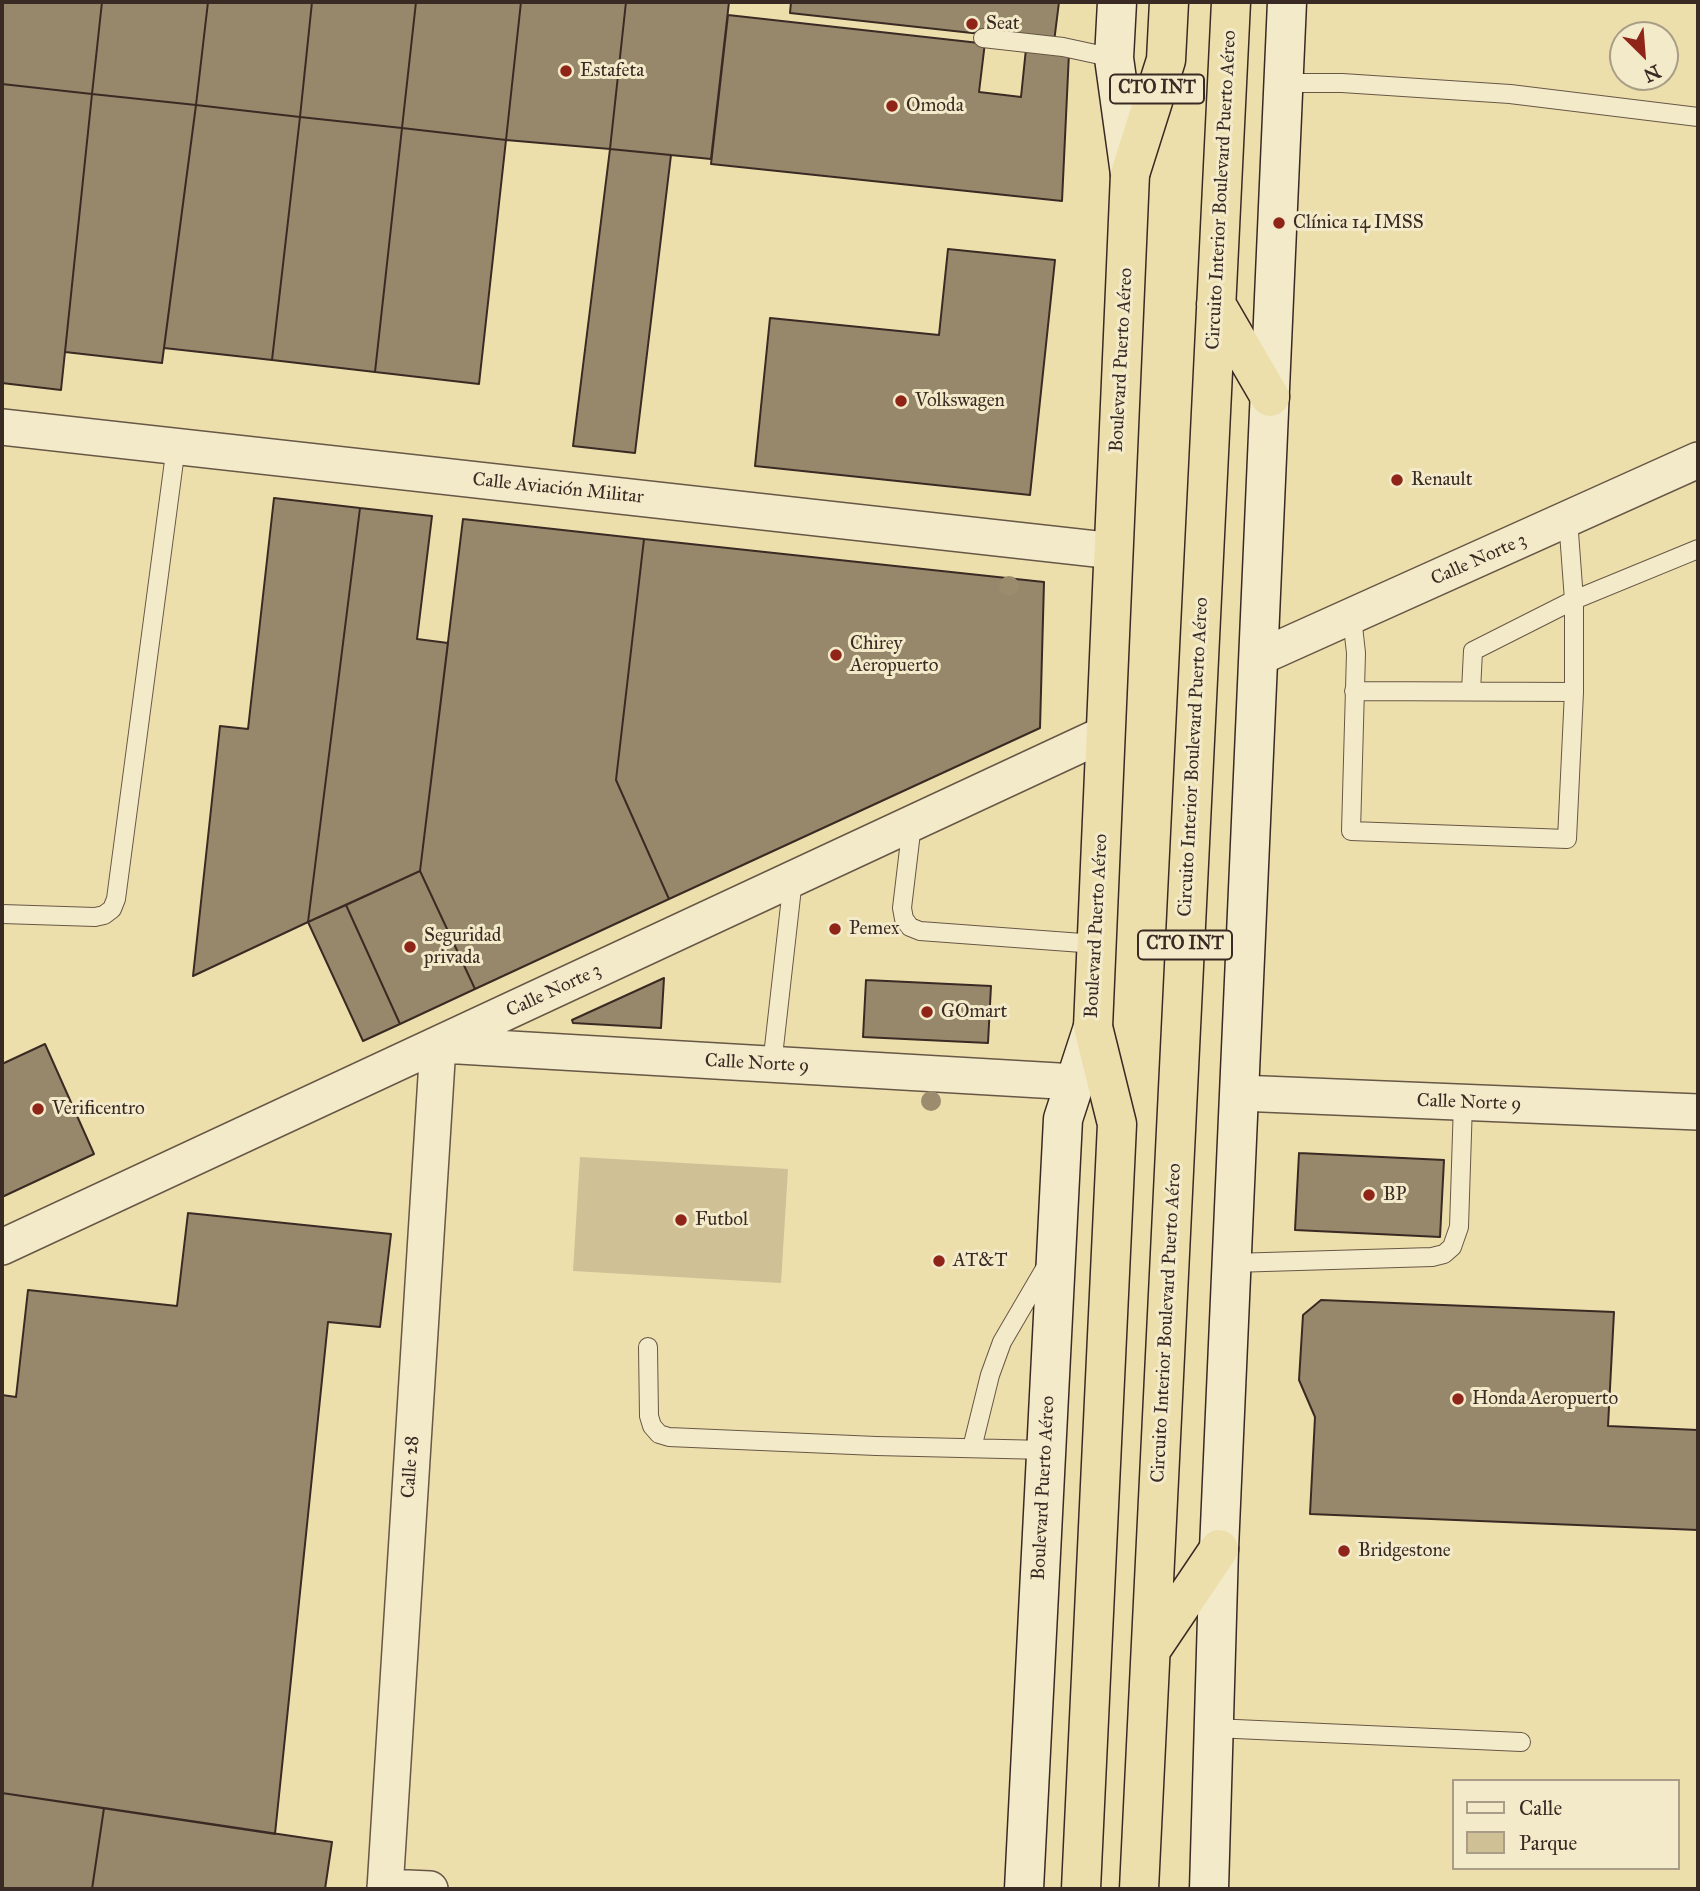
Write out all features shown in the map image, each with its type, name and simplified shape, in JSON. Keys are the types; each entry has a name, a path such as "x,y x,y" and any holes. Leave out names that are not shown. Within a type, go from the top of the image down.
{"highway":[{"name":"CTO INT","path":"1130,174 1166,60 1169,2"},
{"name":"Circuito Interior Boulevard Puerto Aéreo","path":"1139,1889 1231,2"},
{"name":"Boulevard Puerto Aéreo","path":"1093,1027 1130,174"},
{"path":"1216,304 1270,397"},
{"name":"CTO INT","path":"1081,1889 1117,1124 1093,1027"},
{"path":"1151,1650 1219,1549"}],"main road":[{"name":"Boulevard Puerto Aéreo","path":"1117,2 1114,58 1130,174"},
{"name":"CTO INT","path":"1209,1889 1219,1549 1287,2"},
{"name":"Boulevard Puerto Aéreo","path":"1024,1889 1063,1119 1093,1027"}],"street":[{"name":"Calle Aviación Militar","path":"2,426 1114,551"},
{"name":"Calle Norte 3","path":"1258,658 1698,460"},
{"name":"Calle Norte 3","path":"2,1247 1106,733"},
{"name":"Calle Norte 9","path":"438,1045 1075,1082"},
{"name":"Calle 28","path":"385,1888 438,1045"},
{"name":"Calle Norte 9","path":"1239,1093 1698,1112"},
{"path":"385,1888 430,1889"}],"lane":[{"path":"983,38 1062,47 1114,58"},
{"path":"1284,83 1342,83 1510,94 1698,117"},
{"path":"2,914 94,917 104,915 112,909 116,899 176,446"},
{"path":"1352,617 1356,653 1351,831 1567,839 1574,692 1574,600 1568,519"},
{"path":"1471,691 1473,651 1574,600 1698,549"},
{"path":"1354,691 1574,692"},
{"path":"912,824 902,908 904,919 910,927 920,931 1097,944"},
{"path":"772,1065 793,879"},
{"path":"1231,1263 1432,1257 1444,1254 1452,1247 1459,1227 1463,1103"},
{"path":"972,1448 990,1375 1002,1342 1056,1250"},
{"path":"648,1347 649,1416 652,1426 659,1434 669,1437 1046,1450"},
{"path":"1214,1728 1521,1742"}],"green space":[{"name":"Futbol","path":"580,1157 788,1169 781,1283 573,1271"}],"building":[{"path":"2,2 102,2 92,94 2,84"},
{"path":"102,2 208,2 196,105 92,94"},
{"path":"208,2 312,2 300,117 196,105"},
{"path":"312,2 416,2 402,128 300,117"},
{"path":"416,2 521,2 506,140 402,128"},
{"name":"Estafeta","path":"521,2 626,2 610,149 506,140"},
{"path":"626,2 729,2 711,159 610,149"},
{"name":"Seat","path":"791,2 1059,2 1054,42 790,13"},
{"name":"Omoda","path":"728,15 1069,53 1062,201 711,164"},
{"path":"986,34 1027,39 1021,97 979,92"},
{"path":"2,84 92,94 61,390 2,383"},
{"path":"92,94 196,105 162,363 65,352"},
{"path":"196,105 300,117 272,360 164,348"},
{"path":"300,117 402,128 375,372 272,360"},
{"path":"402,128 506,140 479,384 375,372"},
{"path":"610,149 671,155 635,453 573,446"},
{"name":"Volkswagen","path":"948,249 1055,260 1030,495 755,466 770,318 939,335"},
{"path":"274,498 360,508 308,922 193,976 220,726 248,729"},
{"path":"360,508 432,516 417,639 448,643 420,871 308,922"},
{"path":"463,519 644,539 616,780 669,899 475,989 420,871"},
{"name":"Chirey Aeropuerto","path":"644,539 1044,582 1040,728 669,899 616,780"},
{"name":"Seguridad privada","path":"420,871 475,989 400,1024 346,905"},
{"path":"346,905 400,1024 363,1041 308,922"},
{"path":"664,978 661,1028 573,1023 572,1020"},
{"name":"GOmart","path":"866,980 991,986 988,1043 863,1037"},
{"name":"Verificentro","path":"45,1044 94,1154 2,1197 2,1064"},
{"name":"BP","path":"1299,1153 1444,1160 1440,1237 1295,1230"},
{"path":"188,1213 391,1234 380,1327 328,1322 275,1834 2,1793 2,1395 16,1397 28,1290 177,1306"},
{"name":"Honda Aeropuerto","path":"1321,1300 1614,1312 1608,1426 1698,1430 1698,1530 1310,1514 1315,1417 1299,1380 1303,1315"},
{"path":"2,1793 104,1808 92,1889 2,1889"},
{"path":"104,1808 332,1842 325,1889 92,1889"}],"place":[{"name":"Seat","path":"972,24"},
{"name":"Estafeta","path":"566,71"},
{"name":"Omoda","path":"892,106"},
{"name":"Clínica 14 IMSS","path":"1279,223"},
{"name":"Volkswagen","path":"901,401"},
{"name":"Renault","path":"1397,480"},
{"name":"Chirey Aeropuerto","path":"836,655"},
{"name":"Pemex","path":"835,929"},
{"name":"Seguridad privada","path":"410,947"},
{"name":"GOmart","path":"927,1012"},
{"name":"Verificentro","path":"38,1109"},
{"name":"BP","path":"1369,1195"},
{"name":"Futbol","path":"681,1220"},
{"name":"AT&T","path":"939,1261"},
{"name":"Honda Aeropuerto","path":"1458,1399"},
{"name":"Bridgestone","path":"1344,1551"}]}
